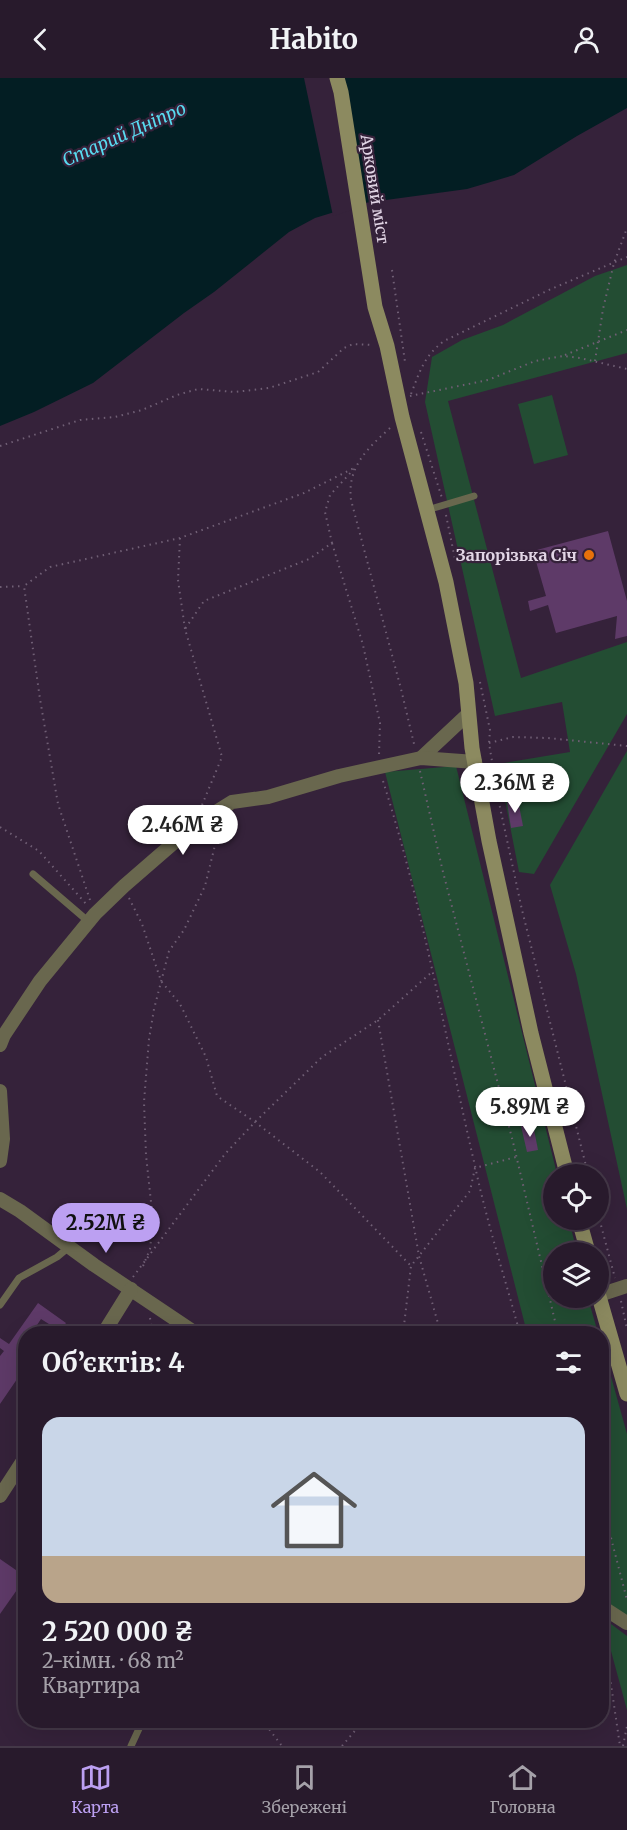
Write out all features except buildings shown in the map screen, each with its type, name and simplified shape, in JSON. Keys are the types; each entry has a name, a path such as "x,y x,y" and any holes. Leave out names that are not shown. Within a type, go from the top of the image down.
{"main road":[{"name":"Арковий міст","path":"337,78 375,307 387,346 402,417 457,634 466,683 473,755 489,841 528,1021 564,1164"},
{"path":"603,1308 608,1326"},
{"path":"609,1330 627,1394"}],"street":[{"path":"419,758 468,714"},
{"path":"0,1046 4,1035 40,981 92,918 124,886 192,827 232,802 268,797 339,776 419,758 473,755"},
{"path":"0,1090 3,1139 0,1161"},
{"path":"0,1199 185,1326"},
{"path":"108,1326 129,1288"},
{"path":"0,1496 18,1468"},
{"path":"609,1611 627,1623"}],"lane":[{"path":"427,510 474,496"},
{"path":"33,874 92,918"},
{"path":"0,1305 19,1278 57,1257 69,1246"},
{"path":"131,1746 139,1728"}],"path":[{"path":"595,361 603,309 614,263 627,228"},
{"path":"410,396 422,364 433,349 444,341 551,289 627,257"},
{"path":"392,270 405,362"},
{"path":"410,396 488,380 535,362 563,356 627,330"},
{"path":"0,446 80,420 115,417 142,410 198,389 235,392 269,388 318,372 344,348 353,344 387,346"},
{"path":"563,356 627,369"},
{"path":"409,385 410,396"},
{"path":"402,417 368,448 356,467 330,495 325,512 363,645 378,712 380,723 378,767 399,830 434,971 475,1168 518,1326"},
{"path":"420,429 444,505 455,561"},
{"path":"0,587 24,586 50,567 180,538 304,493 356,467"},
{"path":"356,467 349,486 351,500 419,758 443,872 516,1157 556,1326"},
{"path":"180,538 178,580 185,629 222,757 201,807"},
{"path":"185,629 204,601 309,559 332,543"},
{"path":"24,586 58,804 92,918"},
{"path":"479,674 490,730 489,743 498,798 522,910 586,1164"},
{"path":"473,755 489,743 513,737 627,746"},
{"path":"143,1266 150,1249 153,1221 146,1155 144,1102 149,1039 169,951 184,930 205,886 217,837 232,802"},
{"path":"0,827 39,851 92,918"},
{"path":"124,886 142,924 161,981 180,1004 206,1057 217,1096 320,1172 411,1266"},
{"path":"129,1288 225,1154 255,1122 322,1057 378,1020 434,971"},
{"path":"378,1020 419,1256 439,1326"},
{"path":"475,1168 516,1157"},
{"path":"404,1326 411,1266 470,1191 475,1168"},
{"path":"603,1230 622,1288 627,1329"},
{"path":"609,1530 627,1600"},
{"path":"609,1662 622,1746"},
{"path":"622,1746 627,1726"},
{"path":"268,1728 282,1746"},
{"path":"342,1746 357,1728"}],"green space":[{"path":"627,265 627,353 448,401 521,678 627,642 627,714 534,874 519,872 498,764 570,752 562,702 495,716 425,402 432,357 462,340 503,325 595,276"},
{"path":"552,395 568,455 534,464 518,404"},
{"path":"627,751 627,1209 576,974 550,885"},
{"path":"456,766 555,1164 543,1164 543,1230 572,1230 574,1242 543,1242 543,1308 591,1308 596,1326 525,1326 385,772"},
{"path":"609,1369 627,1434 627,1619 609,1607"},
{"path":"609,1622 627,1636 627,1710 611,1651"}],"water":[{"name":"Старий Дніпро","path":"0,78 627,78 627,108 514,175 467,189 364,203 315,218 289,232 93,383 0,426"}],"pier":[{"path":"304,78 338,78 365,206 333,216"}],"place":[{"name":"Запорізька Січ","path":"589,555"}]}
